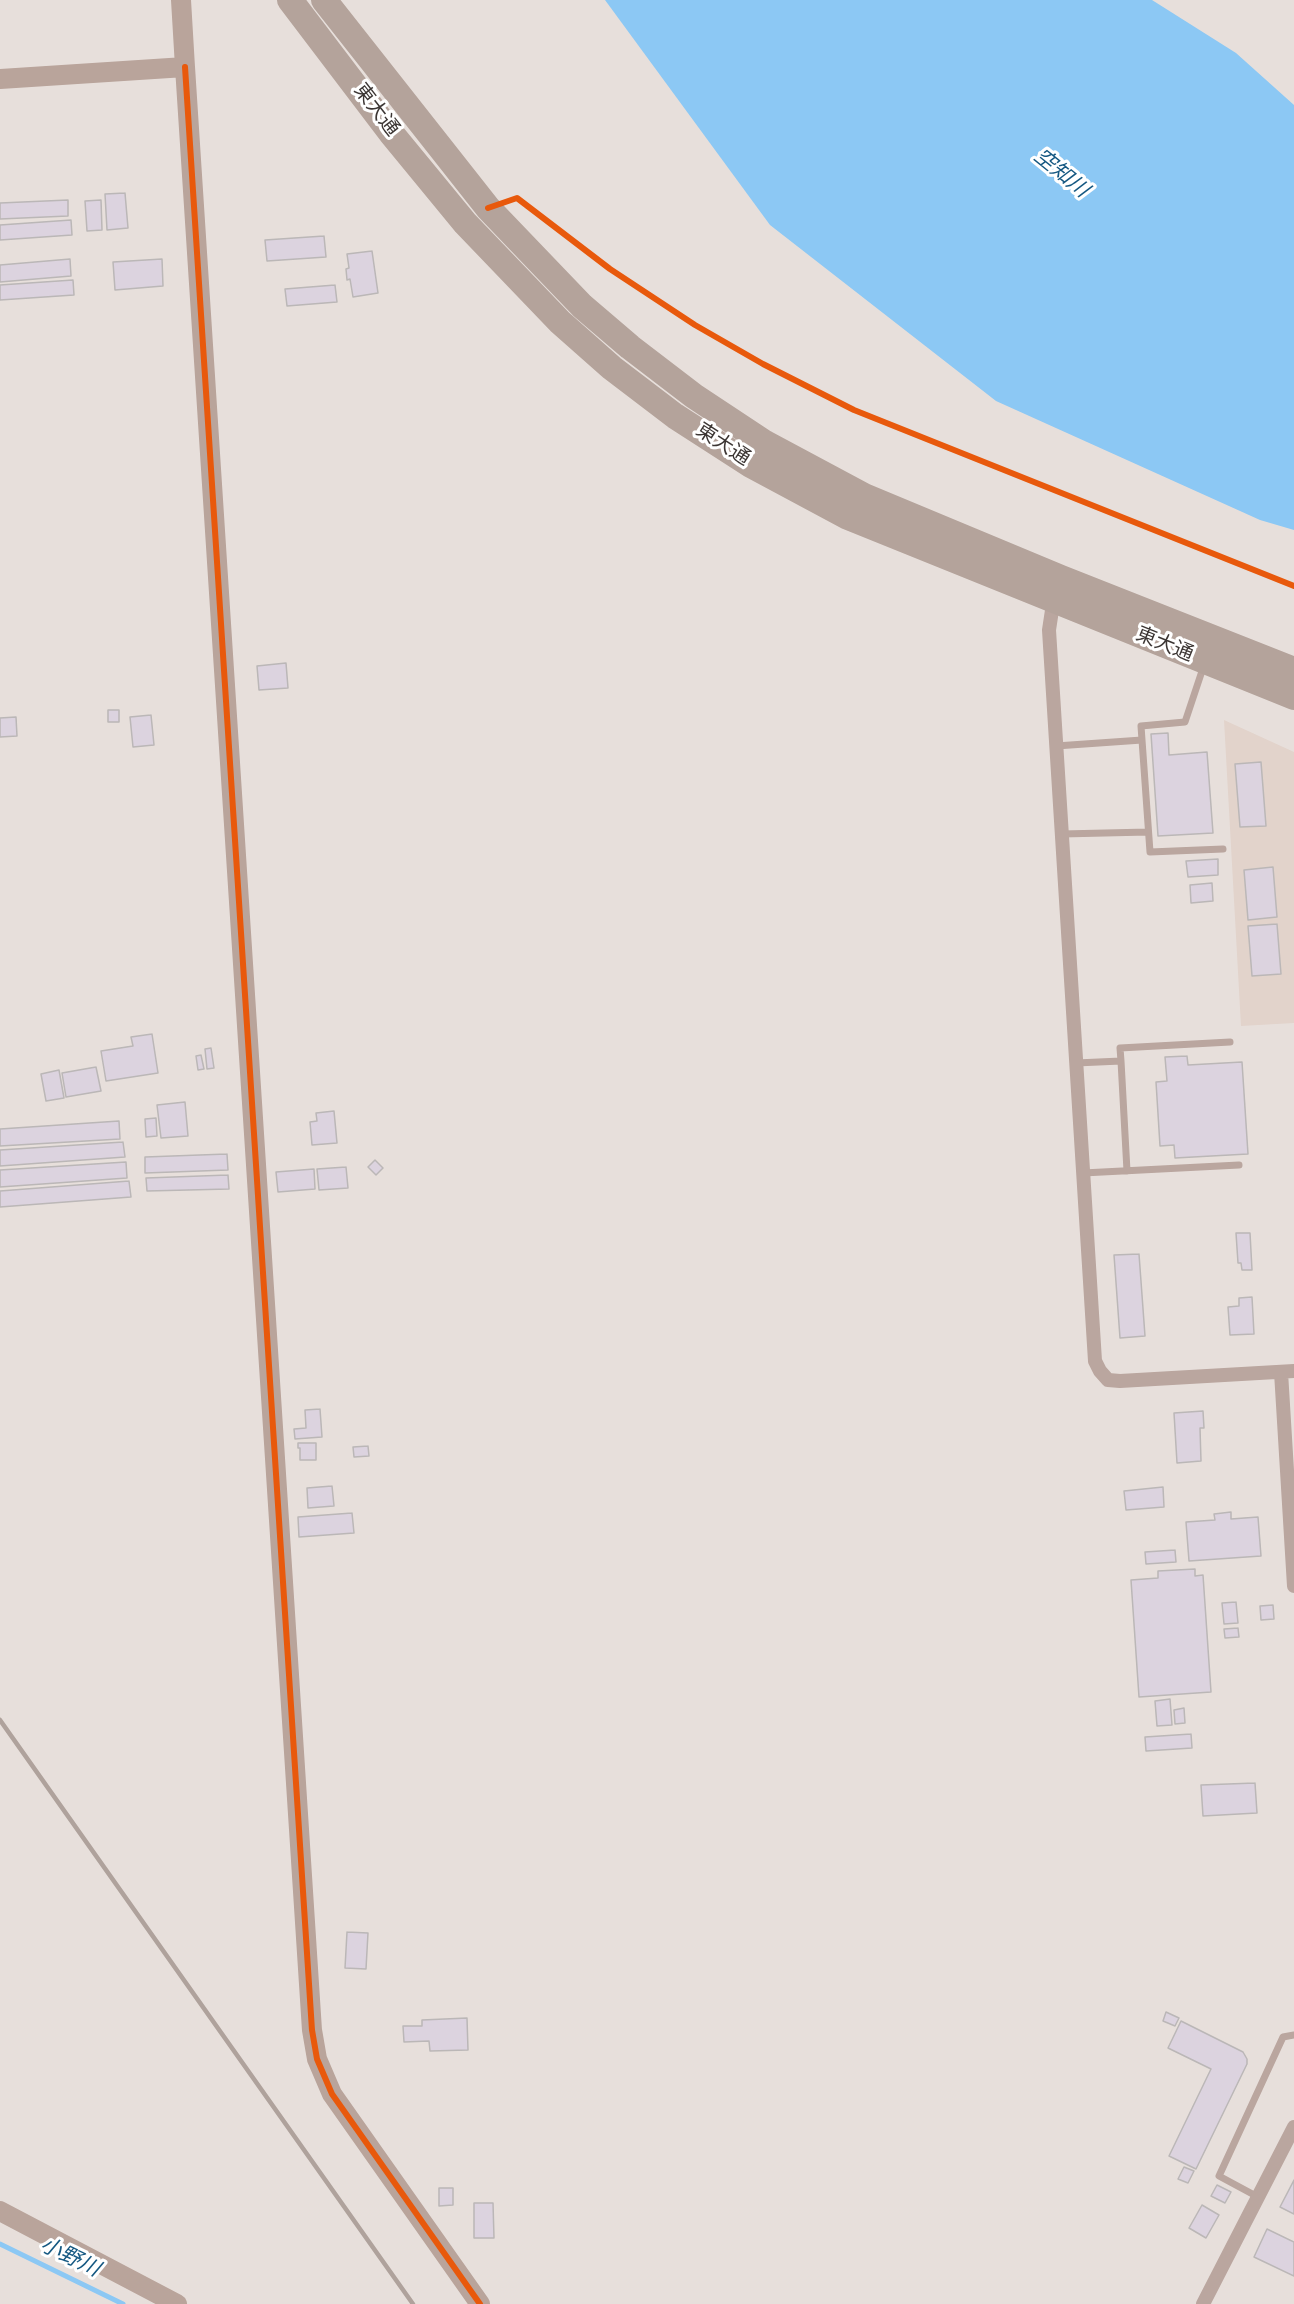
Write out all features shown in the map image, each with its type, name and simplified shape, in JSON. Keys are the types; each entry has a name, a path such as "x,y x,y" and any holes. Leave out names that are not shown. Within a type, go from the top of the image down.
{"highway":[{"name":"東大通","path":"290,0 392,133 465,223 560,322 612,368 675,416 751,465 848,518 1294,670"},
{"name":"東大通","path":"324,0 488,208 582,306 630,347 694,396 765,442 854,490 1205,662 1294,698"}],"street":[{"path":"181,0 312,2030 317,2059 332,2094 480,2304"},
{"path":"0,79 185,67"},
{"path":"1056,590 1049,630 1095,1361 1108,1380 1120,1381 1288,1371 1294,1586"},
{"path":"1203,2304 1294,2127"},
{"path":"0,2211 177,2304"}],"lane":[{"path":"1205,662 1185,722 1141,726 1148,832 1150,852 1223,849"},
{"path":"1056,746 1142,740"},
{"path":"1062,834 1148,832"},
{"path":"1127,1171 1120,1048 1230,1042"},
{"path":"1076,1063 1121,1061"},
{"path":"1083,1173 1239,1165"},
{"path":"1258,2197 1219,2176 1284,2037 1294,2036"}],"shaded area":[{"path":"1224,720 1294,752 1294,1023 1241,1026"}],"water":[{"name":"空知川","path":"605,0 1152,0 1236,53 1294,105 1294,530 1260,520 996,401 770,225"}],"building":[{"path":"125,193 128,228 107,230 105,194"},
{"path":"68,200 68,216 0,219 0,203"},
{"path":"101,200 102,230 87,231 85,201"},
{"path":"71,220 72,235 0,240 0,225"},
{"path":"324,236 326,257 267,261 265,240"},
{"path":"372,251 378,293 353,297 350,279 347,280 346,269 349,268 347,254"},
{"path":"70,259 71,276 0,282 0,265"},
{"path":"162,259 163,286 115,290 113,262"},
{"path":"73,280 74,295 0,300 0,285"},
{"path":"335,285 337,302 287,306 285,289"},
{"path":"286,663 288,688 259,690 257,666"},
{"path":"108,710 119,710 119,722 108,722"},
{"path":"151,715 154,745 133,747 130,717"},
{"path":"16,717 17,736 0,737 0,718"},
{"path":"1168,733 1169,755 1207,752 1213,833 1158,836 1151,734"},
{"path":"1261,762 1266,826 1240,827 1235,764"},
{"path":"1218,859 1218,875 1188,877 1186,861"},
{"path":"1273,867 1277,917 1248,920 1244,870"},
{"path":"1212,883 1213,901 1191,903 1190,885"},
{"path":"1277,924 1281,974 1252,976 1248,926"},
{"path":"152,1034 158,1073 106,1081 101,1051 133,1046 131,1037"},
{"path":"211,1048 214,1068 207,1069 205,1049"},
{"path":"201,1055 204,1069 198,1070 196,1056"},
{"path":"1187,1056 1188,1065 1242,1062 1248,1154 1175,1158 1174,1145 1160,1146 1156,1082 1167,1081 1165,1057"},
{"path":"96,1067 101,1091 66,1097 62,1073"},
{"path":"59,1070 64,1098 46,1101 41,1074"},
{"path":"185,1102 188,1136 161,1138 157,1105"},
{"path":"334,1111 337,1143 312,1145 310,1122 317,1121 316,1113"},
{"path":"156,1118 157,1136 146,1137 145,1119"},
{"path":"119,1121 120,1139 0,1146 0,1129"},
{"path":"123,1142 125,1157 0,1166 0,1150"},
{"path":"227,1154 228,1170 145,1173 145,1157"},
{"path":"375,1160 383,1168 376,1175 368,1167"},
{"path":"126,1162 127,1178 0,1187 0,1170"},
{"path":"346,1167 348,1188 319,1190 317,1169"},
{"path":"314,1169 315,1189 278,1192 276,1172"},
{"path":"228,1175 229,1189 147,1191 146,1178"},
{"path":"129,1181 131,1197 0,1207 0,1191"},
{"path":"1236,1233 1250,1233 1252,1270 1242,1270 1241,1263 1238,1263"},
{"path":"1139,1254 1145,1336 1120,1338 1114,1255"},
{"path":"1252,1297 1254,1334 1230,1335 1228,1307 1239,1306 1239,1298"},
{"path":"320,1409 322,1437 295,1439 294,1429 306,1428 305,1410"},
{"path":"1203,1411 1204,1428 1200,1428 1201,1461 1177,1463 1174,1413"},
{"path":"298,1443 316,1443 316,1460 300,1460"},
{"path":"368,1446 369,1456 354,1457 353,1447"},
{"path":"332,1486 334,1506 308,1508 307,1488"},
{"path":"1163,1487 1164,1507 1126,1510 1124,1491"},
{"path":"1231,1512 1231,1519 1258,1517 1261,1556 1189,1561 1186,1522 1215,1520 1214,1514"},
{"path":"352,1513 354,1533 299,1537 298,1517"},
{"path":"1175,1550 1176,1562 1146,1564 1145,1552"},
{"path":"1195,1569 1195,1576 1203,1575 1211,1692 1139,1697 1131,1580 1158,1578 1158,1571"},
{"path":"1236,1602 1238,1623 1224,1624 1222,1603"},
{"path":"1273,1605 1274,1619 1261,1620 1260,1606"},
{"path":"1238,1628 1239,1637 1225,1638 1224,1629"},
{"path":"1170,1699 1172,1725 1157,1726 1155,1701"},
{"path":"1184,1708 1185,1723 1175,1724 1174,1710"},
{"path":"1191,1734 1192,1748 1146,1751 1145,1737"},
{"path":"1255,1783 1257,1813 1203,1816 1201,1785"},
{"path":"347,1932 368,1933 366,1969 345,1968"},
{"path":"1166,2012 1179,2018 1175,2026 1163,2021"},
{"path":"467,2018 468,2050 430,2051 429,2041 404,2042 403,2026 422,2026 422,2020"},
{"path":"1181,2021 1243,2052 1247,2059 1247,2064 1196,2169 1169,2156 1211,2069 1168,2048"},
{"path":"1184,2167 1194,2171 1188,2183 1178,2179"},
{"path":"1294,2180 1294,2214 1280,2207"},
{"path":"1217,2185 1231,2192 1225,2203 1211,2196"},
{"path":"439,2188 453,2188 453,2205 439,2206"},
{"path":"474,2203 493,2203 494,2238 474,2238"},
{"path":"1202,2205 1219,2215 1206,2238 1189,2228"},
{"path":"1267,2229 1294,2242 1294,2276 1254,2257"}],"waterway":[{"name":"小野川","path":"0,2244 123,2304"}],"railway":[{"path":"0,1720 413,2304"}],"cycle path":[{"path":"185,67 312,2030 317,2059 332,2094 480,2304"},
{"path":"488,208 517,198 610,269 695,325 763,364 854,410 1294,586"}]}
